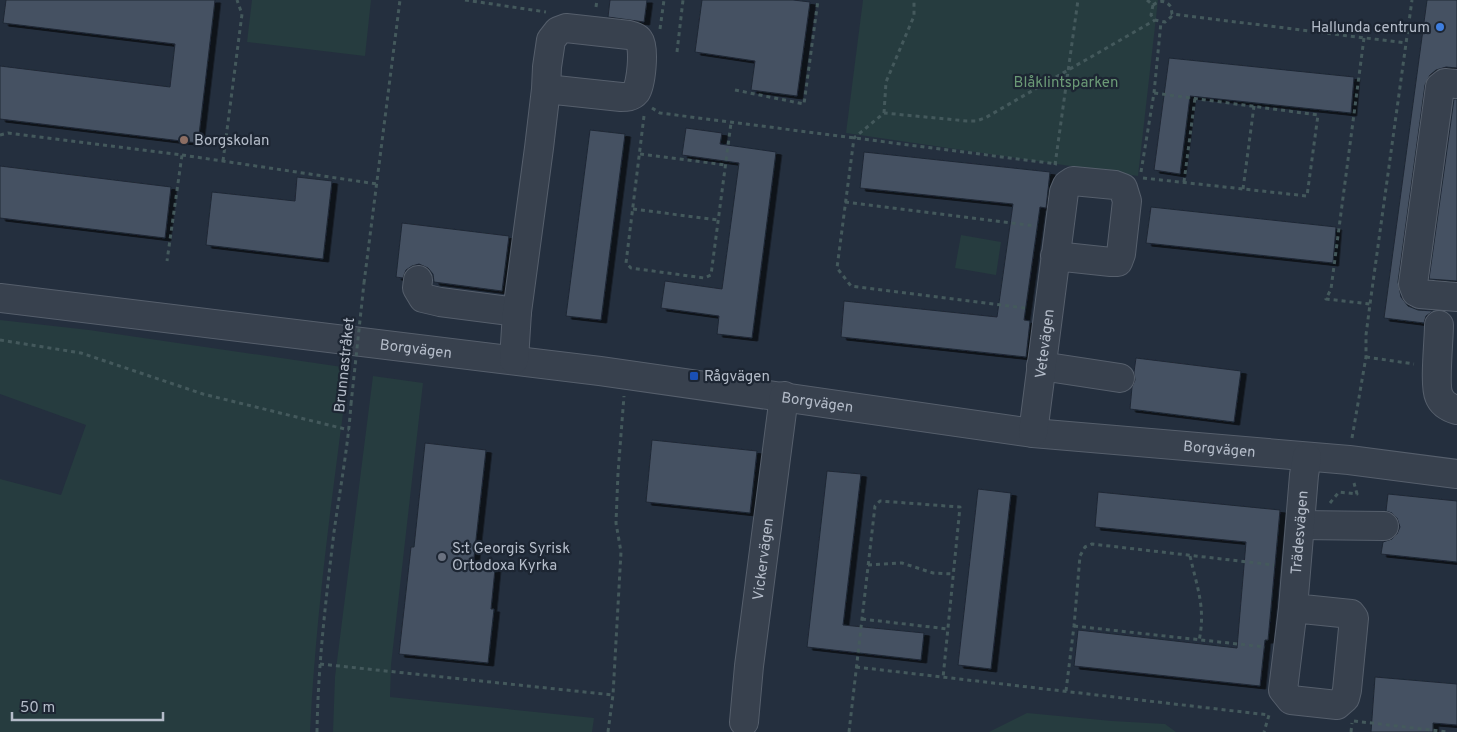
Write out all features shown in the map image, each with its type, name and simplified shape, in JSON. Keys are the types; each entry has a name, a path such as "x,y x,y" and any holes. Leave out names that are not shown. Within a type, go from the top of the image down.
{"street":[{"path":"1457,84 1446,83 1440,87 1413,284 1416,292 1420,294 1457,297"},
{"path":"514,360 517,312 546,88"},
{"name":"Vetevägen","path":"1033,433 1057,243"},
{"path":"418,280 417,288 423,298 517,312"},
{"name":"Borgvägen","path":"0,298 514,360 784,396 1033,433 1349,460 1457,474"},
{"path":"1439,325 1438,396 1445,405 1457,410"},
{"path":"1041,366 1120,378"},
{"name":"Vickervägen","path":"744,722 749,666 784,396"},
{"name":"Trädesvägen","path":"1293,608 1307,457"},
{"path":"1300,525 1384,526"}],"path":[{"path":"224,161 242,14 237,0"},
{"name":"Brunnastråket","path":"317,732 320,664 334,531 349,430 364,283 400,0"},
{"path":"511,7 512,0"},
{"path":"660,34 664,0"},
{"path":"677,52 683,0"},
{"path":"734,90 804,104 818,0"},
{"path":"884,113 886,82 914,16 914,0"},
{"path":"1056,164 1078,0"},
{"path":"1147,0 1153,5"},
{"path":"1163,0 1171,7 1172,14 1168,20 1161,22 1155,20 1151,15 1153,5 1163,0"},
{"path":"1366,357 1366,335 1412,0"},
{"path":"1172,14 1406,43"},
{"path":"1048,312 850,286 837,268 854,138 884,113 976,121 985,118 1155,20"},
{"path":"1154,93 1318,115 1307,196 1140,178 1154,93 1161,22"},
{"path":"1364,38 1331,289 1326,299 1370,304"},
{"path":"1184,182 1195,98"},
{"path":"646,104 660,113 1065,165"},
{"path":"1243,189 1254,106"},
{"path":"645,113 626,263 631,268 704,278 710,275 732,123"},
{"path":"0,135 8,133 182,155 377,184"},
{"path":"640,154 726,165"},
{"path":"167,261 182,155"},
{"path":"846,202 1057,243"},
{"path":"633,209 718,220"},
{"path":"0,340 81,353 202,394 349,430"},
{"path":"608,732 613,695 621,552 616,522 625,391"},
{"path":"849,732 875,506 880,501 960,507 943,678"},
{"path":"1066,691 1080,556 1085,547 1092,544 1277,565"},
{"path":"1190,556 1202,607 1203,623 1199,641"},
{"path":"868,565 902,563 933,573 954,574"},
{"path":"861,619 948,629"},
{"path":"1074,626 1268,648"},
{"path":"320,664 613,695"},
{"path":"856,667 1269,715 1264,732"},
{"path":"1352,720 1448,732"},
{"path":"1395,726 1395,732"}],"green space":[{"path":"252,0 371,0 365,56 247,42"},
{"name":"Blåklintsparken","path":"863,0 1158,0 1138,176 846,133"},
{"path":"961,235 1001,242 996,275 955,268"},
{"path":"0,320 89,330 349,368 331,504 316,641 310,732 0,732 0,479 61,495 86,425 0,394"},
{"path":"373,376 423,383 391,665 390,697 594,718 592,732 333,732 335,677"},
{"path":"1027,713 1165,724 1176,732 989,732"}],"building":[{"path":"6,0 215,0 198,143 0,119 0,66 170,87 175,44 3,23"},
{"path":"610,0 647,0 644,22 608,17"},
{"path":"702,0 793,0 810,2 797,96 751,90 755,61 695,52"},
{"path":"1427,0 1457,0 1457,68 1446,67 1436,70 1430,75 1425,85 1398,282 1401,297 1408,306 1418,310 1433,311 1426,316 1424,323 1384,318"},
{"path":"1169,58 1354,77 1351,113 1190,96 1180,174 1154,170"},
{"path":"1454,99 1457,99 1457,281 1429,279"},
{"path":"686,128 722,133 720,144 776,152 752,338 717,334 719,316 661,308 665,281 722,289 739,163 682,155"},
{"path":"590,130 625,134 601,320 566,316"},
{"path":"864,152 1050,172 1046,208 1040,207 1024,320 1030,321 1026,357 841,337 844,301 997,317 1013,204 860,188"},
{"path":"0,166 171,187 165,238 0,218"},
{"path":"297,177 332,181 323,259 206,245 212,192 295,201"},
{"path":"1151,207 1336,227 1333,263 1146,243"},
{"path":"402,223 509,236 502,291 434,282 433,274 428,268 419,264 406,270 403,278 396,277"},
{"path":"1136,358 1241,371 1234,422 1130,409 1132,387 1135,380"},
{"path":"652,440 757,451 750,513 646,502"},
{"name":"S:t Georgis Syrisk Ortodoxa Kyrka","path":"425,443 486,450 473,566 495,569 491,609 494,609 488,663 399,654 411,547 414,547"},
{"path":"827,471 861,474 843,625 924,633 921,660 807,647"},
{"path":"978,489 1011,493 991,669 958,665"},
{"path":"1098,492 1280,510 1268,640 1265,640 1260,686 1074,666 1078,630 1237,648 1246,542 1095,527"},
{"path":"1388,494 1457,501 1457,562 1381,554 1383,542 1392,539 1400,527 1397,518 1392,513 1386,511"},
{"path":"1375,677 1457,684 1457,725 1433,723 1433,732 1371,732"}],"place":[{"name":"Hallunda centrum","path":"1440,27"},
{"name":"Borgskolan","path":"184,140"},
{"name":"Rågvägen","path":"694,376"},
{"name":"S:t Georgis Syrisk Ortodoxa Kyrka","path":"442,557"}]}
